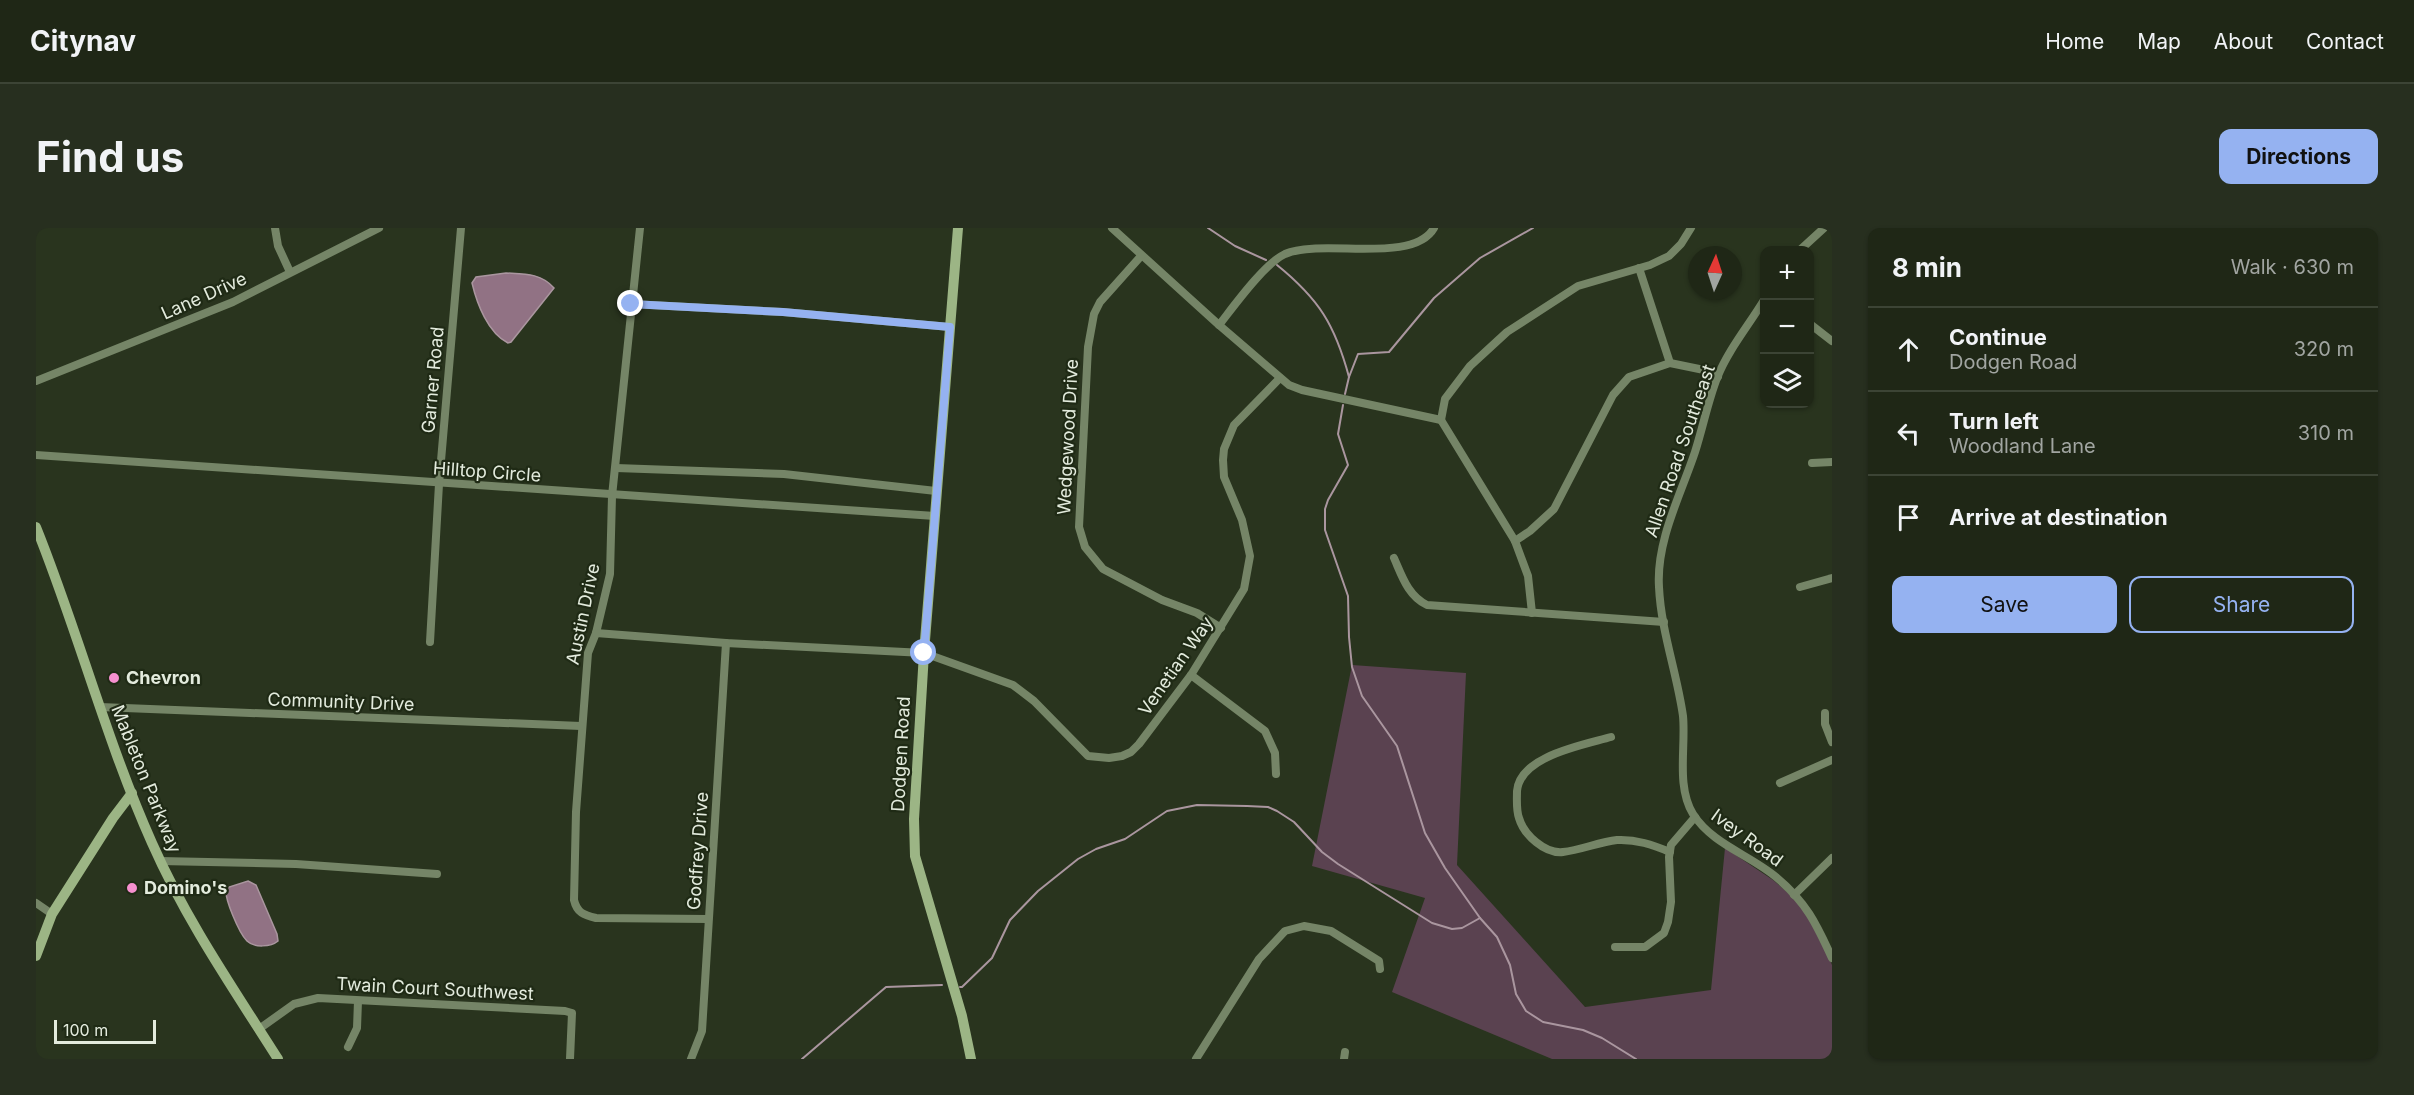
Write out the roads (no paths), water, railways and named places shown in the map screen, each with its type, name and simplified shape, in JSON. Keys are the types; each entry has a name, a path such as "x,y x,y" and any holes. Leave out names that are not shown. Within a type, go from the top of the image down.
{"street":[{"path":"275,228 278,246 290,272"},
{"name":"Lane Drive","path":"36,381 194,319 379,228"},
{"name":"Garner Road","path":"430,642 439,484 461,228"},
{"name":"Austin Drive","path":"640,228 612,496 610,574 596,633 588,652 581,726 573,893 579,911 596,918 708,919"},
{"name":"Dodgen Road","path":"958,228 924,653 916,770 915,856 962,1016 971,1059"},
{"path":"1112,228 1280,378 1302,390 1441,420"},
{"path":"1219,325 1270,264 1281,256 1291,252 1334,247 1371,250 1400,247 1423,240 1434,228"},
{"path":"1532,613 1528,576 1515,541 1441,420 1445,399 1464,374 1507,332 1578,286 1639,268 1675,252 1691,228"},
{"path":"1804,246 1824,228"},
{"name":"Wedgewood Drive","path":"1141,256 1100,302 1094,314 1088,346 1079,527 1085,547 1103,569 1221,628"},
{"path":"1639,268 1670,363"},
{"path":"631,304 783,312 950,327"},
{"name":"Allen Road Southeast","path":"1664,622 1659,585 1663,546 1718,377 1760,307"},
{"path":"1814,328 1832,341"},
{"path":"1515,541 1554,509 1613,395 1629,377 1641,371 1670,363 1691,367 1718,377"},
{"name":"Venetian Way","path":"596,633 726,643 924,653 1002,679 1013,685 1034,701 1088,756 1109,758 1122,756 1139,744 1191,675 1244,589 1250,556 1242,520 1224,477 1224,449 1234,425 1280,378"},
{"name":"Hilltop Circle","path":"36,455 612,496 935,516"},
{"path":"1812,463 1832,462"},
{"path":"616,468 784,474 936,491"},
{"name":"Mableton Parkway","path":"36,527 100,707 160,861 207,948 278,1059"},
{"path":"1394,558 1409,590 1417,600 1427,605 1664,622"},
{"path":"1800,587 1832,578"},
{"name":"Ivey Road","path":"1664,622 1682,714 1685,739 1683,756 1689,806 1695,817 1718,839 1775,876 1803,902 1832,958"},
{"name":"Godfrey Drive","path":"691,1059 702,1031 726,643"},
{"path":"1191,675 1265,731 1275,753 1276,774"},
{"name":"Community Drive","path":"100,707 581,726"},
{"path":"1825,712 1825,724 1832,741"},
{"path":"1611,737 1567,750 1530,766 1518,785 1518,818 1526,833 1542,846 1561,853 1616,840 1651,844 1670,852"},
{"path":"1780,783 1832,760"},
{"path":"36,956 52,914 113,818 132,793"},
{"path":"1615,947 1645,946 1664,933 1671,902 1671,845 1695,817"},
{"path":"1794,895 1832,858"},
{"path":"160,861 296,864 437,874"},
{"path":"36,903 52,914"},
{"path":"1208,1059 1197,1058 1259,959 1285,931 1304,926 1331,931 1379,961 1380,969"},
{"name":"Twain Court Southwest","path":"259,1029 294,1004 309,999 572,1012 570,1059"},
{"path":"348,1047 357,1028 358,1001"}],"waterway":[{"path":"1208,228 1235,246 1266,260"},
{"path":"1345,394 1358,354 1389,352 1434,298 1480,258 1533,228"},
{"path":"1277,265 1292,277 1324,314 1338,342 1349,377"},
{"path":"1343,405 1338,434 1348,465 1328,500 1325,509 1325,530 1348,596 1352,667 1362,696 1397,746 1425,833 1445,868 1480,918 1497,937 1510,965 1516,994 1526,1011 1543,1022 1583,1030 1602,1038 1636,1059"},
{"path":"960,987 992,958 1010,920 1038,891 1078,859 1096,849 1125,839 1167,811 1197,805 1268,807 1294,822 1322,852 1338,864 1432,923 1452,929 1462,928 1480,918"},
{"path":"802,1059 886,987 942,985"}],"place":[{"name":"Chevron","path":"114,678"},
{"name":"Domino's","path":"132,888"}]}
